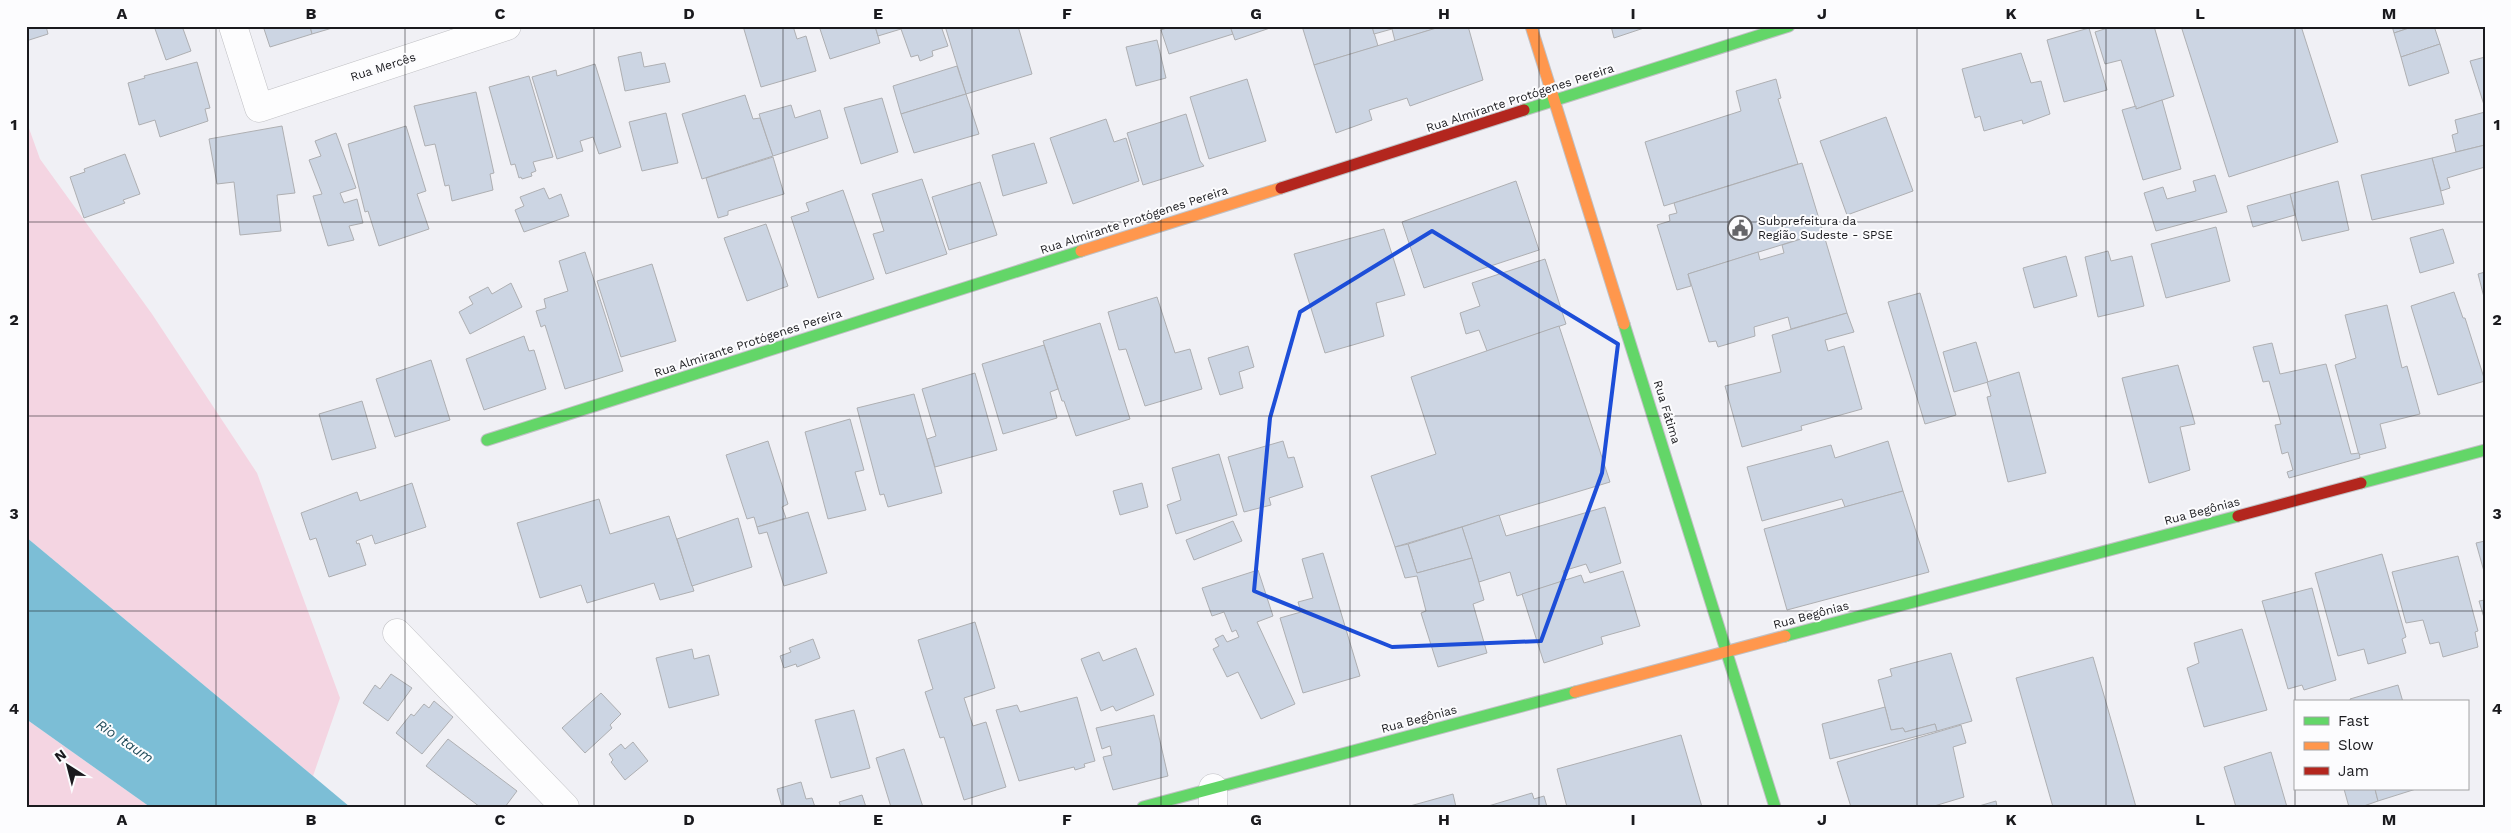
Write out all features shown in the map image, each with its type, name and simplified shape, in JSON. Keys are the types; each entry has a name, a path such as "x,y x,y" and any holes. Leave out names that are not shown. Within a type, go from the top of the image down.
{"street":[{"name":"Rua Mercês","path":"233,26 259,108 507,26"},
{"name":"Rua Fátima","path":"1531,26 1728,651 1775,807"},
{"name":"Rua Almirante Protógenes Pereira","path":"487,440 1789,26"},
{"name":"Rua Begônias","path":"1144,807 1213,798 1728,651 2485,450"},
{"path":"397,633 565,807"}],"highlighted area":[{"path":"1432,231 1618,344 1602,473 1541,641 1392,647 1254,591 1270,418 1300,312"}],"shaded area":[{"path":"26,120 40,159 152,314 257,473 340,698 313,776 26,537"},
{"path":"26,719 150,807 26,807"}],"water":[{"name":"Rio Itaum","path":"26,537 350,807 150,807 26,719"}],"building":[{"path":"26,26 46,26 48,34 26,41"},
{"path":"154,26 182,26 191,51 166,60"},
{"path":"263,26 310,26 312,34 270,47"},
{"path":"310,26 339,26 312,34"},
{"path":"743,26 793,26 797,39 806,36 816,71 761,87"},
{"path":"819,26 875,26 880,43 830,59"},
{"path":"875,26 941,26 948,46 932,51 933,56 920,61 918,55 911,57 901,29 878,36"},
{"path":"945,26 1018,26 1032,74 966,94"},
{"path":"1172,26 1230,26 1233,34 1169,54 1161,30"},
{"path":"1230,26 1269,26 1270,28 1235,40"},
{"path":"1302,26 1372,26 1378,46 1314,65"},
{"path":"1372,26 1443,26 1395,41 1392,29 1374,34"},
{"path":"1443,26 1468,26 1483,80 1410,106 1407,98 1369,110 1372,120 1336,133 1314,65"},
{"path":"1611,26 1650,26 1614,38"},
{"path":"2114,26 2154,26 2174,96 2136,109 2121,60 2105,64 2095,32"},
{"path":"2181,26 2301,26 2338,142 2229,177"},
{"path":"2392,26 2415,26 2394,33"},
{"path":"2415,26 2434,26 2440,44 2401,57 2394,33"},
{"path":"2089,28 2107,90 2064,102 2047,40"},
{"path":"1157,40 1166,78 1136,86 1126,47"},
{"path":"2440,44 2449,73 2409,86 2401,57"},
{"path":"641,52 644,67 665,63 670,82 625,91 618,57"},
{"path":"2021,53 2031,83 2041,81 2050,114 2023,124 2022,120 1984,131 1980,116 1975,118 1962,69"},
{"path":"2485,57 2485,108 2470,61"},
{"path":"197,62 210,108 205,109 208,121 160,137 155,120 139,125 128,83 145,78 144,76"},
{"path":"595,64 621,147 599,154 593,137 580,141 583,151 557,159 532,77 556,70 557,76"},
{"path":"957,66 966,94 901,114 893,86"},
{"path":"529,76 553,157 533,162 536,171 531,173 532,176 522,179 521,177 519,178 515,164 511,165 489,87"},
{"path":"1247,79 1266,141 1209,159 1190,97"},
{"path":"1776,79 1781,98 1778,99 1798,164 1664,206 1645,142 1741,111 1736,91"},
{"path":"476,92 494,173 490,174 493,190 452,201 449,185 445,186 435,144 425,146 414,106"},
{"path":"966,94 979,134 914,153 901,114"},
{"path":"745,95 753,119 760,118 773,156 702,179 682,114"},
{"path":"882,98 898,152 861,164 844,108"},
{"path":"2162,100 2181,169 2143,180 2122,110 2136,106 2136,109"},
{"path":"791,105 795,118 820,110 828,138 773,156 759,114"},
{"path":"2485,112 2485,145 2456,152 2452,135 2458,133 2455,120"},
{"path":"666,113 678,163 642,171 629,122"},
{"path":"1186,114 1200,161 1204,166 1143,185 1127,133"},
{"path":"1886,117 1913,191 1847,215 1820,141"},
{"path":"1106,119 1114,142 1126,138 1139,181 1073,204 1050,138"},
{"path":"282,126 295,193 277,195 281,231 240,235 234,182 217,184 209,139"},
{"path":"406,126 426,191 417,194 429,229 379,246 368,211 365,212 348,144"},
{"path":"336,133 356,188 340,193 344,203 357,199 363,223 349,226 354,240 328,246 313,196 322,194 309,160 321,156 315,141"},
{"path":"1034,143 1047,183 1003,196 992,155"},
{"path":"2485,145 2485,167 2447,178 2450,188 2441,191 2432,158"},
{"path":"125,154 140,194 123,200 125,203 84,218 70,177 85,172 84,169"},
{"path":"773,157 784,194 728,211 728,215 718,218 706,178"},
{"path":"2432,158 2444,204 2372,220 2361,175"},
{"name":"Subprefeitura da Região Sudeste - SPSE","path":"1802,163 1823,232 1688,274 1691,286 1677,290 1657,225 1670,221 1669,215 1677,213 1674,203"},
{"path":"2215,175 2227,212 2156,231 2144,193 2163,187 2167,199 2196,191 2193,181"},
{"path":"922,179 947,254 886,274 873,234 884,231 872,194"},
{"path":"1516,181 1539,250 1424,288 1402,222"},
{"path":"2338,181 2349,230 2302,241 2290,194"},
{"path":"980,182 997,235 949,250 932,197"},
{"path":"544,188 549,199 561,194 569,216 524,232 515,210 524,206 520,197"},
{"path":"843,190 874,279 818,298 791,217 809,211 806,203"},
{"path":"2290,194 2295,215 2253,227 2247,206"},
{"path":"766,224 788,286 747,301 724,238"},
{"path":"2216,227 2230,281 2166,298 2151,244"},
{"path":"1384,229 1405,295 1376,303 1384,336 1325,353 1294,254"},
{"path":"2443,229 2454,263 2420,273 2410,238"},
{"path":"1823,232 1847,313 1791,329 1788,317 1754,327 1755,336 1718,347 1716,341 1709,342 1688,274 1758,252 1760,260 1784,253 1782,245"},
{"path":"2108,251 2111,261 2132,256 2144,306 2098,317 2085,257"},
{"path":"585,252 623,371 565,389 545,325 541,327 536,311 546,308 544,299 568,291 559,261"},
{"path":"2066,256 2077,296 2034,308 2023,268"},
{"path":"1545,259 1566,324 1487,351 1479,330 1466,334 1460,313 1480,306 1472,283"},
{"path":"652,264 676,341 621,357 597,281"},
{"path":"2485,272 2485,301 2478,274"},
{"path":"511,283 522,307 470,334 459,312 473,304 469,297 488,287 492,294"},
{"path":"2454,292 2463,318 2465,318 2485,381 2438,395 2411,306"},
{"path":"1920,293 1956,415 1925,424 1888,302"},
{"path":"1157,297 1175,353 1190,349 1202,389 1145,406 1126,349 1119,350 1108,312"},
{"path":"2387,305 2402,368 2407,366 2420,414 2380,424 2386,448 2359,455 2335,365 2356,358 2345,315"},
{"path":"1847,313 1854,332 1825,340 1828,351 1844,346 1862,409 1801,426 1802,430 1742,447 1725,386 1781,372 1772,335"},
{"path":"1100,323 1130,419 1076,436 1064,401 1062,401 1043,341"},
{"path":"1559,326 1610,482 1395,547 1371,476 1436,454 1411,377"},
{"path":"524,336 529,351 534,350 546,389 484,410 466,359"},
{"path":"1976,342 1988,382 1954,392 1943,352"},
{"path":"2272,343 2280,374 2326,364 2351,454 2359,453 2360,458 2289,478 2287,472 2293,470 2288,452 2282,454 2275,425 2281,424 2269,381 2263,382 2253,347"},
{"path":"1044,345 1058,389 1050,392 1057,418 1003,434 982,364"},
{"path":"1248,346 1254,367 1239,372 1243,388 1220,395 1208,358"},
{"path":"431,360 450,420 395,437 376,379"},
{"path":"2178,365 2195,424 2180,427 2190,470 2149,483 2122,378"},
{"path":"2019,372 2046,473 2008,482 1987,397 1991,396 1987,382"},
{"path":"975,373 997,450 935,467 927,439 936,436 922,389"},
{"path":"914,394 942,493 888,507 884,494 880,495 857,408"},
{"path":"362,401 376,448 332,460 319,414"},
{"path":"850,419 864,470 855,472 866,510 828,519 805,432"},
{"path":"768,441 788,504 782,507 786,518 757,527 754,517 747,519 726,455"},
{"path":"1283,441 1288,458 1294,457 1303,487 1269,498 1271,505 1244,512 1228,457"},
{"path":"1888,441 1903,491 1845,507 1842,499 1762,521 1747,467 1831,445 1835,458"},
{"path":"1219,454 1237,515 1176,534 1167,505 1181,500 1172,468"},
{"path":"412,483 426,527 375,544 372,535 356,541 357,544 359,543 366,565 329,577 316,538 310,540 301,513 357,492 360,501"},
{"path":"1142,483 1148,507 1120,515 1113,491"},
{"path":"1903,491 1929,572 1787,610 1764,529"},
{"path":"599,499 610,534 669,516 694,591 660,600 654,583 587,603 581,585 540,598 517,523"},
{"path":"1605,507 1621,563 1590,573 1586,564 1563,571 1566,580 1517,596 1510,572 1479,582 1462,527 1499,515 1506,536"},
{"path":"808,512 827,573 784,586 767,532 759,534 757,527"},
{"path":"738,518 752,567 692,586 677,539"},
{"path":"1233,521 1242,541 1194,560 1186,540"},
{"path":"1462,527 1472,558 1417,573 1408,544"},
{"path":"2485,541 2485,575 2476,543"},
{"path":"1408,544 1417,573 1472,558 1484,600 1473,604 1487,653 1438,667 1421,613 1426,611 1417,576 1405,578 1395,547"},
{"path":"1323,553 1360,676 1303,693 1280,618 1301,612 1298,602 1313,598 1302,559"},
{"path":"2382,554 2406,637 2402,639 2406,653 2368,664 2364,649 2338,656 2315,573"},
{"path":"2458,556 2478,631 2475,632 2478,647 2443,657 2439,642 2430,644 2423,620 2406,623 2392,572"},
{"path":"1258,570 1273,616 1257,622 1295,704 1261,719 1238,672 1227,677 1213,649 1219,646 1215,639 1223,635 1227,642 1239,637 1236,630 1232,632 1224,612 1212,616 1202,588"},
{"path":"1623,571 1640,626 1601,637 1603,644 1544,663 1522,594 1581,575 1584,583"},
{"path":"2312,588 2336,680 2304,690 2302,685 2288,689 2262,601"},
{"path":"2485,600 2485,621 2479,601"},
{"path":"975,622 995,688 964,698 973,726 986,722 1006,787 964,800 944,737 940,738 925,692 933,689 918,640"},
{"path":"2242,629 2267,710 2204,727 2187,668 2199,663 2194,643"},
{"path":"813,639 820,658 797,667 796,664 784,668 780,656 791,652 789,648"},
{"path":"1136,648 1154,695 1116,711 1113,706 1101,711 1081,659 1099,652 1103,661"},
{"path":"692,649 694,659 709,655 719,695 669,708 656,658"},
{"path":"1951,653 1972,721 1937,731 1935,724 1905,732 1903,728 1891,730 1878,680 1892,676 1890,669"},
{"path":"2093,657 2136,807 2053,807 2016,678"},
{"path":"391,674 412,688 388,721 363,703 375,685 380,689"},
{"path":"2398,685 2402,700 2350,700"},
{"path":"601,693 621,714 610,725 612,728 585,753 562,728"},
{"path":"1077,697 1095,761 1084,764 1085,767 1075,770 1074,767 1019,781 996,710 1017,705 1020,712"},
{"path":"434,701 453,717 422,754 396,733 411,714 414,716 424,704 429,708"},
{"path":"1885,707 1891,730 1903,728 1905,732 1935,724 1937,731 1830,759 1822,724"},
{"path":"854,710 870,768 831,778 815,720"},
{"path":"1154,715 1168,776 1113,790 1103,757 1112,755 1110,746 1102,749 1096,728"},
{"path":"1961,725 1966,743 1953,747 1964,797 1931,807 1851,807 1837,762"},
{"path":"1681,735 1702,807 1567,807 1557,769"},
{"path":"448,739 517,791 505,807 480,807 426,766"},
{"path":"633,742 648,761 625,780 611,762 613,760 609,754 621,744 625,749"},
{"path":"904,749 923,807 891,807 876,758"},
{"path":"2271,752 2287,807 2236,807 2224,767"},
{"path":"801,782 806,799 812,798 815,807 782,807 777,789"},
{"path":"2344,790 2375,790 2378,801 2361,807 2349,807"},
{"path":"2375,790 2413,790 2378,801"},
{"path":"1532,793 1534,799 1544,796 1547,807 1485,807"},
{"path":"1453,794 1456,807 1410,806"},
{"path":"862,795 866,807 841,807 839,802"},
{"path":"1996,801 1997,807 1979,806"}],"traffic: fast":[{"path":"1524,110 1789,26"},
{"path":"487,440 1081,251"},
{"path":"1624,324 1775,807"},
{"path":"2361,483 2485,450"},
{"path":"1785,636 2238,516"},
{"path":"1143,807 1575,692"}],"traffic: slow":[{"path":"1531,26 1624,324"},
{"path":"1081,251 1281,188"},
{"path":"1575,692 1785,636"}],"traffic: jam":[{"path":"1281,188 1524,110"},
{"path":"2238,516 2361,483"}],"place":[{"name":"Subprefeitura da Região Sudeste - SPSE","path":"1740,228"}]}
